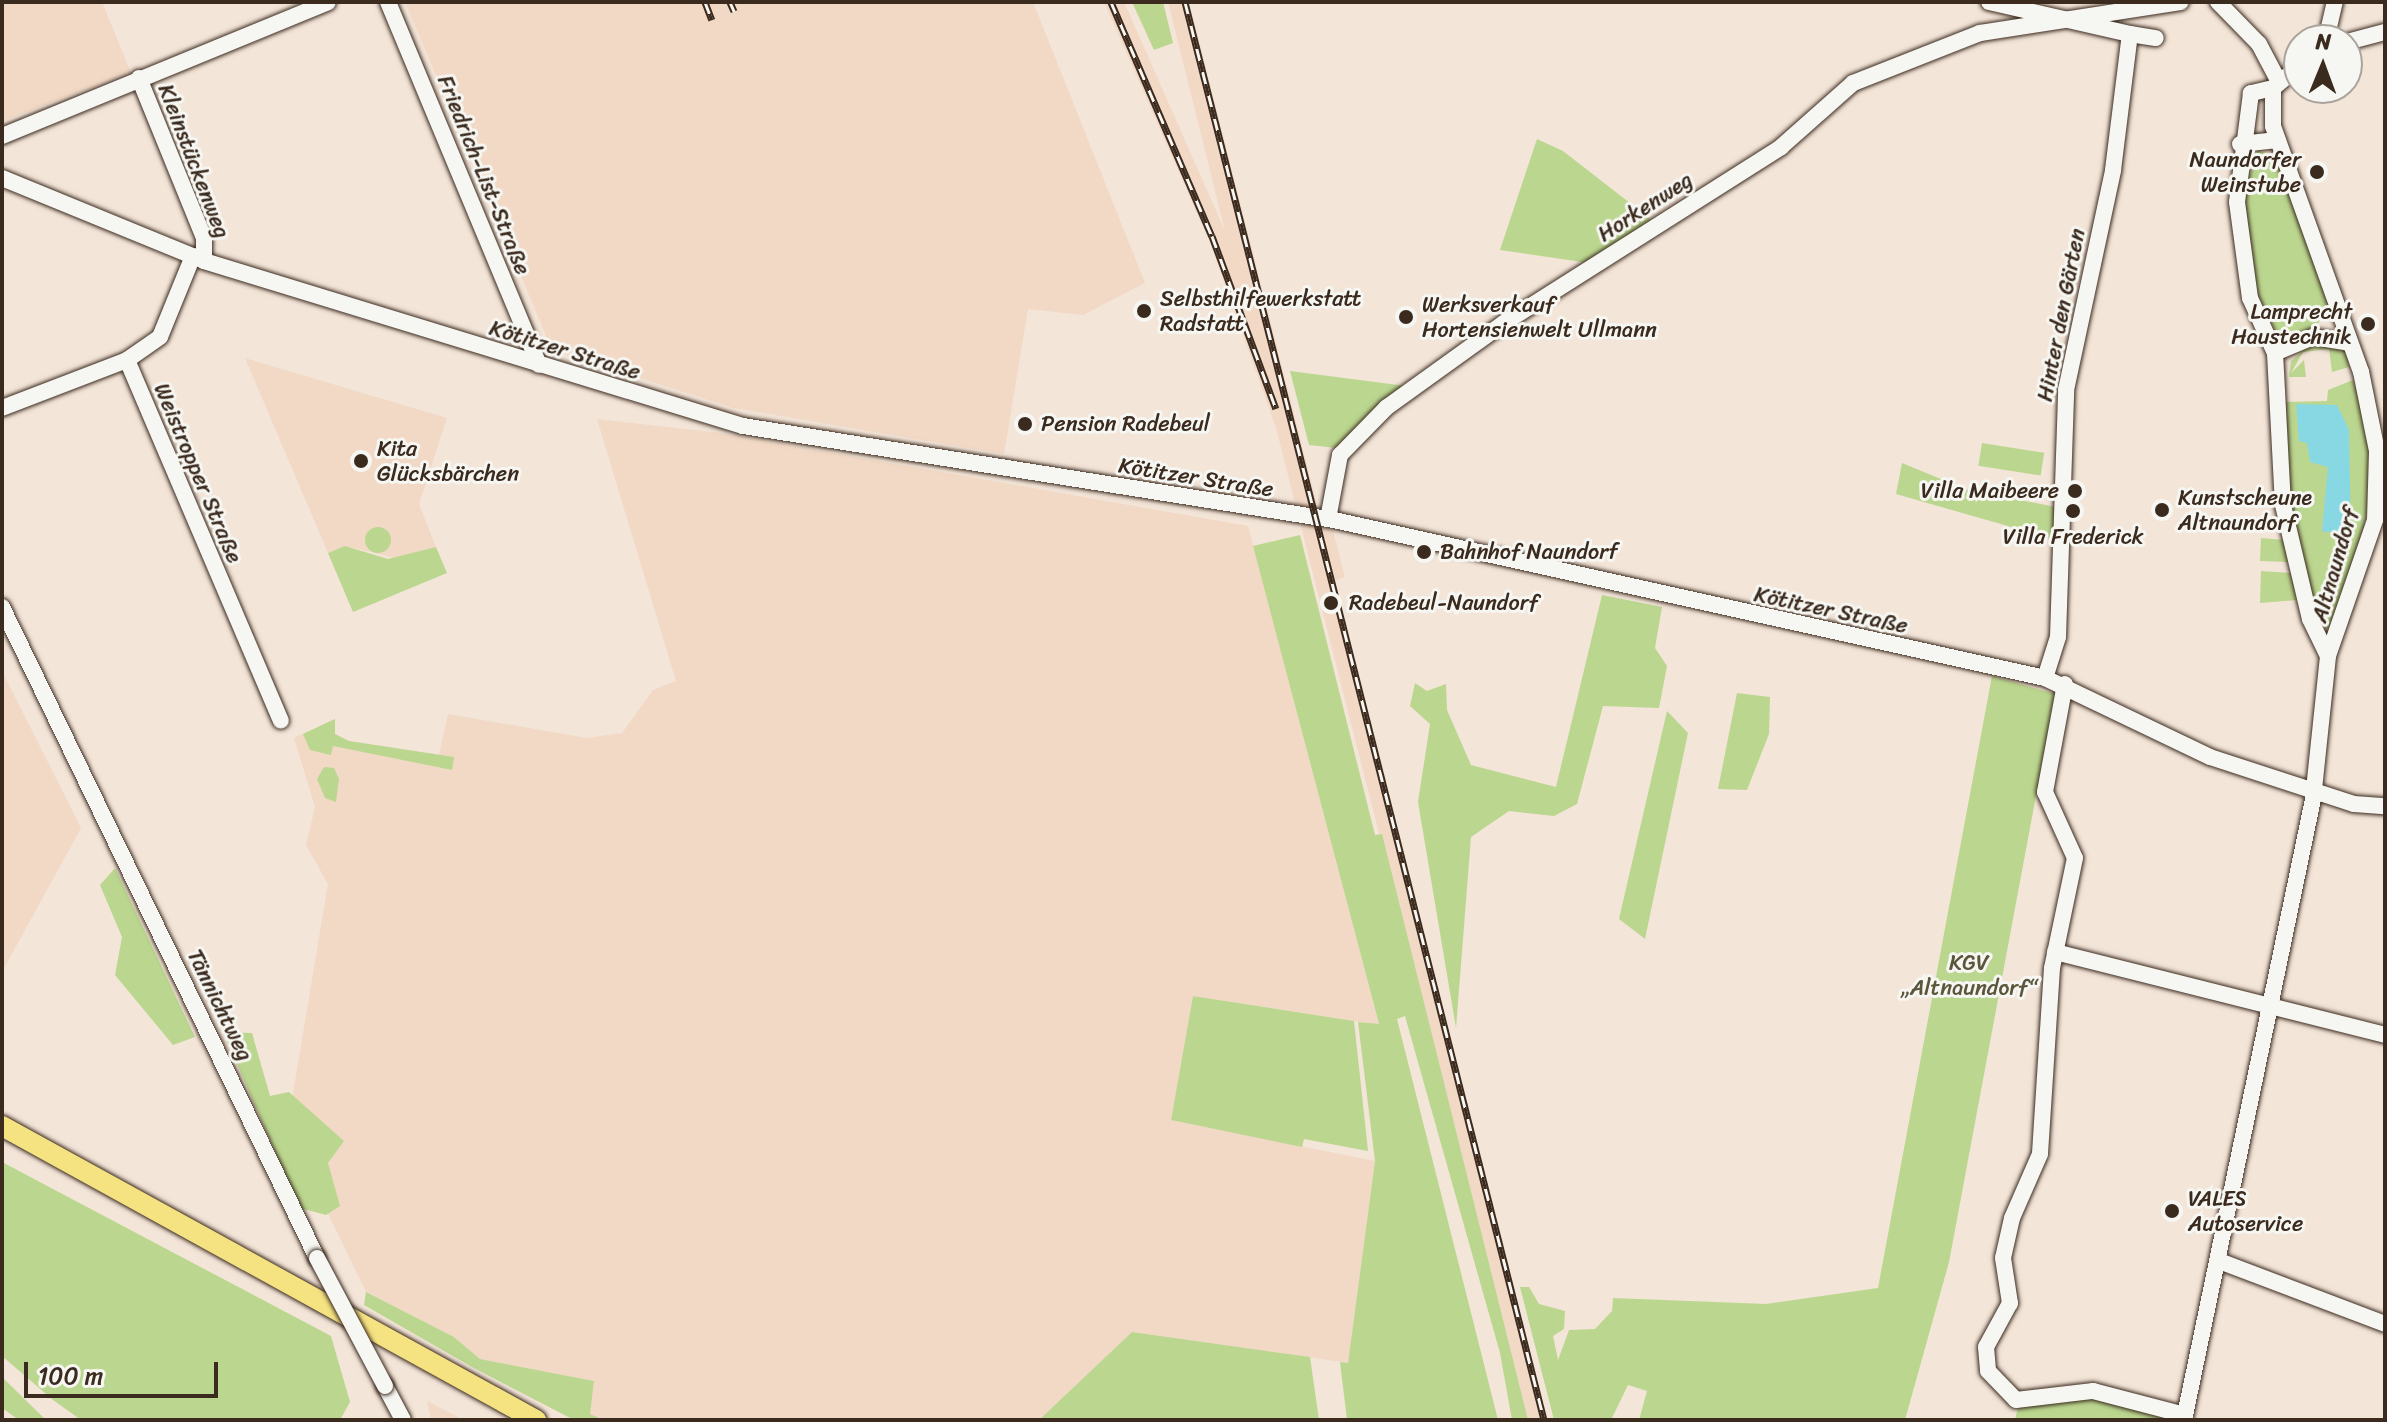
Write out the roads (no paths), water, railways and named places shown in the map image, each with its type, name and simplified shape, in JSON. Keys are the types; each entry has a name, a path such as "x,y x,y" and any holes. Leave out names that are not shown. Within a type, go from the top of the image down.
{"main road":[{"path":"2,1126 536,1420"}],"street":[{"path":"2,136 328,2"},
{"name":"Friedrich-List-Straße","path":"388,2 539,365"},
{"path":"1989,2 2156,38"},
{"path":"2055,16 2181,2"},
{"path":"2218,2 2259,44 2276,85 2283,79"},
{"path":"2330,24 2335,2"},
{"name":"Horkenweg","path":"1328,519 1340,455 1363,427 1504,323 1781,147 1853,83 1899,60 2055,16"},
{"path":"2363,38 2385,32"},
{"name":"Hinter den Gärten","path":"2045,678 2058,637 2066,390 2113,170 2130,34"},
{"name":"Kleinstückenweg","path":"139,78 204,238 198,258"},
{"name":"Altnaundorf","path":"2185,1418 2222,1262 2315,788 2328,656 2355,593 2375,520 2377,451 2350,343 2278,140 2276,85 2251,93 2240,144 2237,202 2250,298 2275,353 2283,505 2310,619 2328,656"},
{"path":"2240,144 2278,140"},
{"name":"Kötitzer Straße","path":"2,178 198,258 743,426 1328,519 2045,678 2065,684 2195,751 2315,788 2354,804 2385,806"},
{"path":"2,408 127,360 160,337 198,258"},
{"path":"2313,337 2335,304"},
{"path":"2275,353 2313,337 2350,343"},
{"name":"Weistropper Straße","path":"127,360 281,721"},
{"name":"Tännichtweg","path":"2,607 317,1258 403,1420"},
{"path":"2065,684 2045,792 2075,858 2055,952 2040,1154 2012,1218 2003,1258 2010,1303 1986,1347 1988,1371 2016,1400 2093,1391 2185,1418"},
{"path":"2055,952 2385,1035"},
{"path":"2222,1262 2385,1324"}],"water":[{"path":"2296,404 2337,405 2349,430 2351,536 2322,531 2328,467 2310,462 2307,443 2299,441"}],"railway":[{"path":"705,2 712,20"},
{"path":"730,2 734,11"},
{"path":"1111,2 1212,236 1276,409"},
{"path":"1185,2 1544,1420"}],"place":[{"name":"Naundorfer Weinstube","path":"2317,172"},
{"name":"Selbsthilfewerkstatt Radstatt","path":"1144,311"},
{"name":"Werksverkauf Hortensienwelt Ullmann","path":"1406,317"},
{"name":"Lamprecht Haustechnik","path":"2368,324"},
{"name":"Pension Radebeul","path":"1025,424"},
{"name":"Kita Glücksbärchen","path":"361,461"},
{"name":"Villa Maibeere","path":"2075,491"},
{"name":"Kunstscheune Altnaundorf","path":"2162,510"},
{"name":"Villa Frederick","path":"2073,511"},
{"name":"Bahnhof Naundorf","path":"1424,552"},
{"name":"Radebeul-Naundorf","path":"1331,603"},
{"name":"VALES Autoservice","path":"2172,1211"}],"park label":[{"name":"KGV „Altnaundorf“","path":"1969,974"}]}
